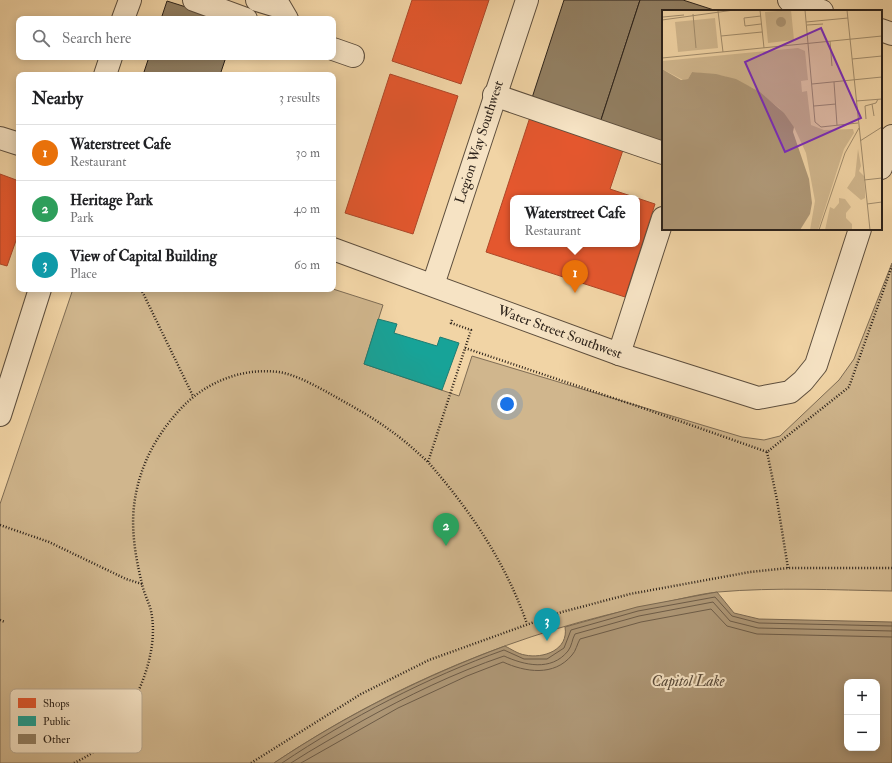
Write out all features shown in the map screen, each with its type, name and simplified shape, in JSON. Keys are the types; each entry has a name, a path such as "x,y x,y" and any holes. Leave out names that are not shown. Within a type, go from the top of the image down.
{"street":[{"path":"124,16 130,0"},
{"path":"194,0 238,16"},
{"path":"257,0 280,7 285,16"},
{"name":"Legion Way Southwest","path":"433,285 494,95 527,0"},
{"path":"789,0 819,10"},
{"path":"882,30 892,34"},
{"path":"106,72 110,60"},
{"path":"494,95 662,153"},
{"path":"882,165 892,136"},
{"path":"0,138 16,143"},
{"path":"620,354 662,221"},
{"name":"Water Street Southwest","path":"336,250 620,354 758,398 790,392 803,381 816,365 860,230"},
{"path":"0,415 39,292"}],"path":[{"path":"142,292 193,396"},
{"path":"428,462 471,330 451,323 453,318"},
{"path":"139,689 144,679 150,651 153,618 142,584 132,522 137,488 146,460 160,434 193,396 229,377 255,372 280,372 311,384 352,406 392,431 428,462 469,512 485,536 518,596 528,624"},
{"path":"767,452 777,500 788,568"},
{"path":"0,525 49,542 126,579 142,584"},
{"path":"251,763 276,746 375,688 429,660 562,612 630,594 750,572 788,568 892,568"},
{"path":"0,620 5,622"},
{"path":"75,763 90,753"}],"shaded area":[{"path":"892,263 892,591 783,589 740,590 695,596 606,615 506,645 458,664 363,709 274,763 0,763 0,504 72,292 336,292 336,290 383,305 364,364 459,396 472,356 742,437 764,440 780,436 839,380 854,359"}],"water":[{"name":"Capitol Lake","path":"717,592 734,613 759,619 892,622 892,763 274,763 301,745 386,698 445,670 505,646 517,653 525,655 539,656 547,654 559,647 563,642 565,627 637,607"}],"building: Shops":[{"path":"412,0 489,0 461,84 392,61"},
{"path":"390,74 458,96 413,234 345,213"},
{"path":"531,114 625,144 610,189 628,195 510,195 510,247 640,247 640,199 655,204 625,297 486,252"},
{"path":"0,174 16,180 16,240 7,266 0,264"}],"building: Public":[{"path":"378,319 397,324 394,333 437,346 440,337 459,343 442,390 364,364"}],"building: Other":[{"path":"564,0 640,0 599,126 530,104"},
{"path":"640,0 683,0 714,10 662,10 662,147 599,126"},
{"path":"167,1 214,16 162,16"},
{"path":"148,60 225,60 221,72 144,72"}],"place":[{"name":"Waterstreet Cafe","path":"575,293"},
{"name":"Heritage Park","path":"446,546"},
{"name":"View of Capital Building","path":"547,641"}]}
